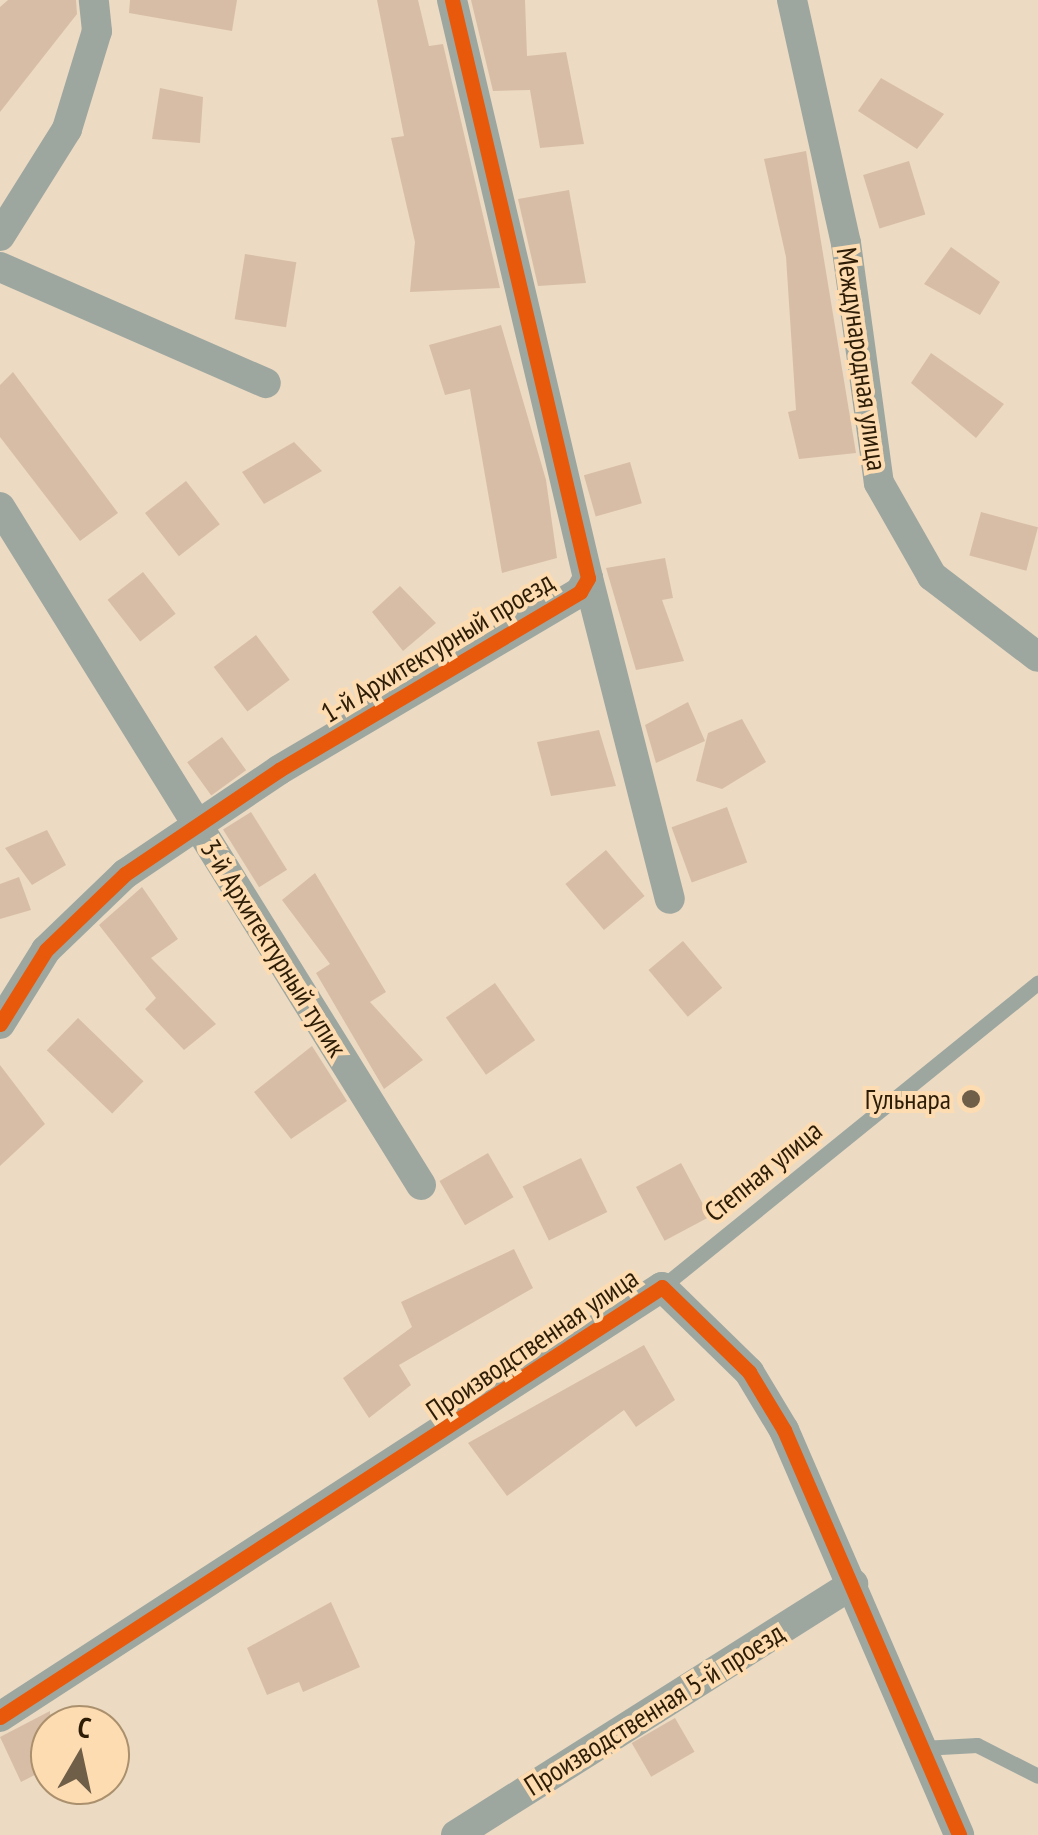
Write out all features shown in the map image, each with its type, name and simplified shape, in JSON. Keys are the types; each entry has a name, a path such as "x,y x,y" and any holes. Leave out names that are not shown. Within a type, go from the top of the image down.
{"street":[{"path":"0,236 67,129 97,30 94,0"},
{"name":"1-й Архитектурный проезд","path":"452,0 588,578 670,899"},
{"name":"Международная улица","path":"792,0 846,243 880,483 932,576 1038,657"},
{"path":"0,267 266,383"},
{"name":"3-й Архитектурный тупик","path":"0,507 421,1186"},
{"name":"1-й Архитектурный проезд","path":"0,1024 88,902 196,824 580,592 588,578"},
{"name":"Производственная улица","path":"0,1717 662,1287 750,1372 853,1584 959,1835"},
{"name":"Производственная 5-й проезд","path":"456,1835 853,1584"}],"lane":[{"name":"Степная улица","path":"662,1287 1038,983"},
{"path":"922,1748 977,1745 1038,1776"}],"building":[{"path":"8,0 76,0 77,14 0,112 0,7"},
{"path":"130,0 237,0 232,31 129,13"},
{"path":"377,0 418,0 429,46 443,44 500,288 410,292 415,242 391,138 404,136"},
{"path":"471,0 525,0 527,56 566,52 584,144 540,148 530,90 493,91"},
{"path":"881,78 944,114 917,149 858,111"},
{"path":"160,88 203,97 200,143 152,139"},
{"path":"806,151 856,453 799,459 788,412 796,410 786,257 764,159"},
{"path":"909,161 925,215 879,229 863,175"},
{"path":"569,190 586,283 538,286 518,199"},
{"path":"951,247 1000,282 980,315 924,284"},
{"path":"245,254 296,262 286,327 235,319"},
{"path":"501,325 546,480 557,558 502,573 470,389 445,395 429,345"},
{"path":"931,353 1004,404 976,438 911,383"},
{"path":"13,372 118,513 80,541 0,437 0,385"},
{"path":"294,442 322,471 264,504 242,472"},
{"path":"630,462 642,503 596,517 584,475"},
{"path":"186,481 220,524 179,556 145,513"},
{"path":"981,512 1038,527 1026,571 969,555"},
{"path":"665,558 673,598 662,600 684,661 636,670 606,568"},
{"path":"143,572 176,614 140,641 108,600"},
{"path":"400,586 436,623 403,651 372,612"},
{"path":"256,635 290,680 247,712 214,667"},
{"path":"688,702 705,741 656,763 645,725"},
{"path":"742,719 766,762 722,789 696,781 708,733"},
{"path":"599,730 616,786 551,796 537,742"},
{"path":"222,737 246,770 211,795 187,762"},
{"path":"727,807 747,862 692,883 672,827"},
{"path":"251,812 287,870 259,887 223,829"},
{"path":"47,830 66,865 32,885 5,848"},
{"path":"606,850 645,896 604,930 565,884"},
{"path":"315,873 386,992 370,1002 423,1060 384,1089 316,973 330,964 282,900"},
{"path":"19,877 31,910 0,919 0,884"},
{"path":"142,887 178,939 151,958 216,1024 184,1050 145,1009 156,998 99,925"},
{"path":"683,941 722,988 688,1017 649,970"},
{"path":"495,983 535,1040 486,1075 446,1017"},
{"path":"78,1018 143,1081 112,1114 47,1050"},
{"path":"312,1046 347,1101 291,1139 254,1092"},
{"path":"0,1065 45,1124 0,1166"},
{"path":"488,1153 514,1197 465,1225 440,1181"},
{"path":"581,1158 607,1212 549,1240 523,1186"},
{"path":"681,1163 710,1217 665,1241 636,1187"},
{"path":"514,1249 533,1288 399,1365 411,1385 369,1418 343,1378 412,1327 401,1302"},
{"path":"644,1345 675,1400 636,1427 624,1410 507,1496 468,1443"},
{"path":"331,1602 360,1667 303,1692 299,1682 267,1695 247,1648"},
{"path":"675,1718 694,1752 651,1777 632,1743"},
{"path":"30,1721 30,1777 21,1782 0,1737"}],"cycle path":[{"path":"0,1024 46,950 125,874 279,770 580,592 588,578 452,0"},
{"path":"0,1717 662,1287 749,1372 784,1430 959,1835"}],"place":[{"name":"Гульнара","path":"971,1099"}]}
